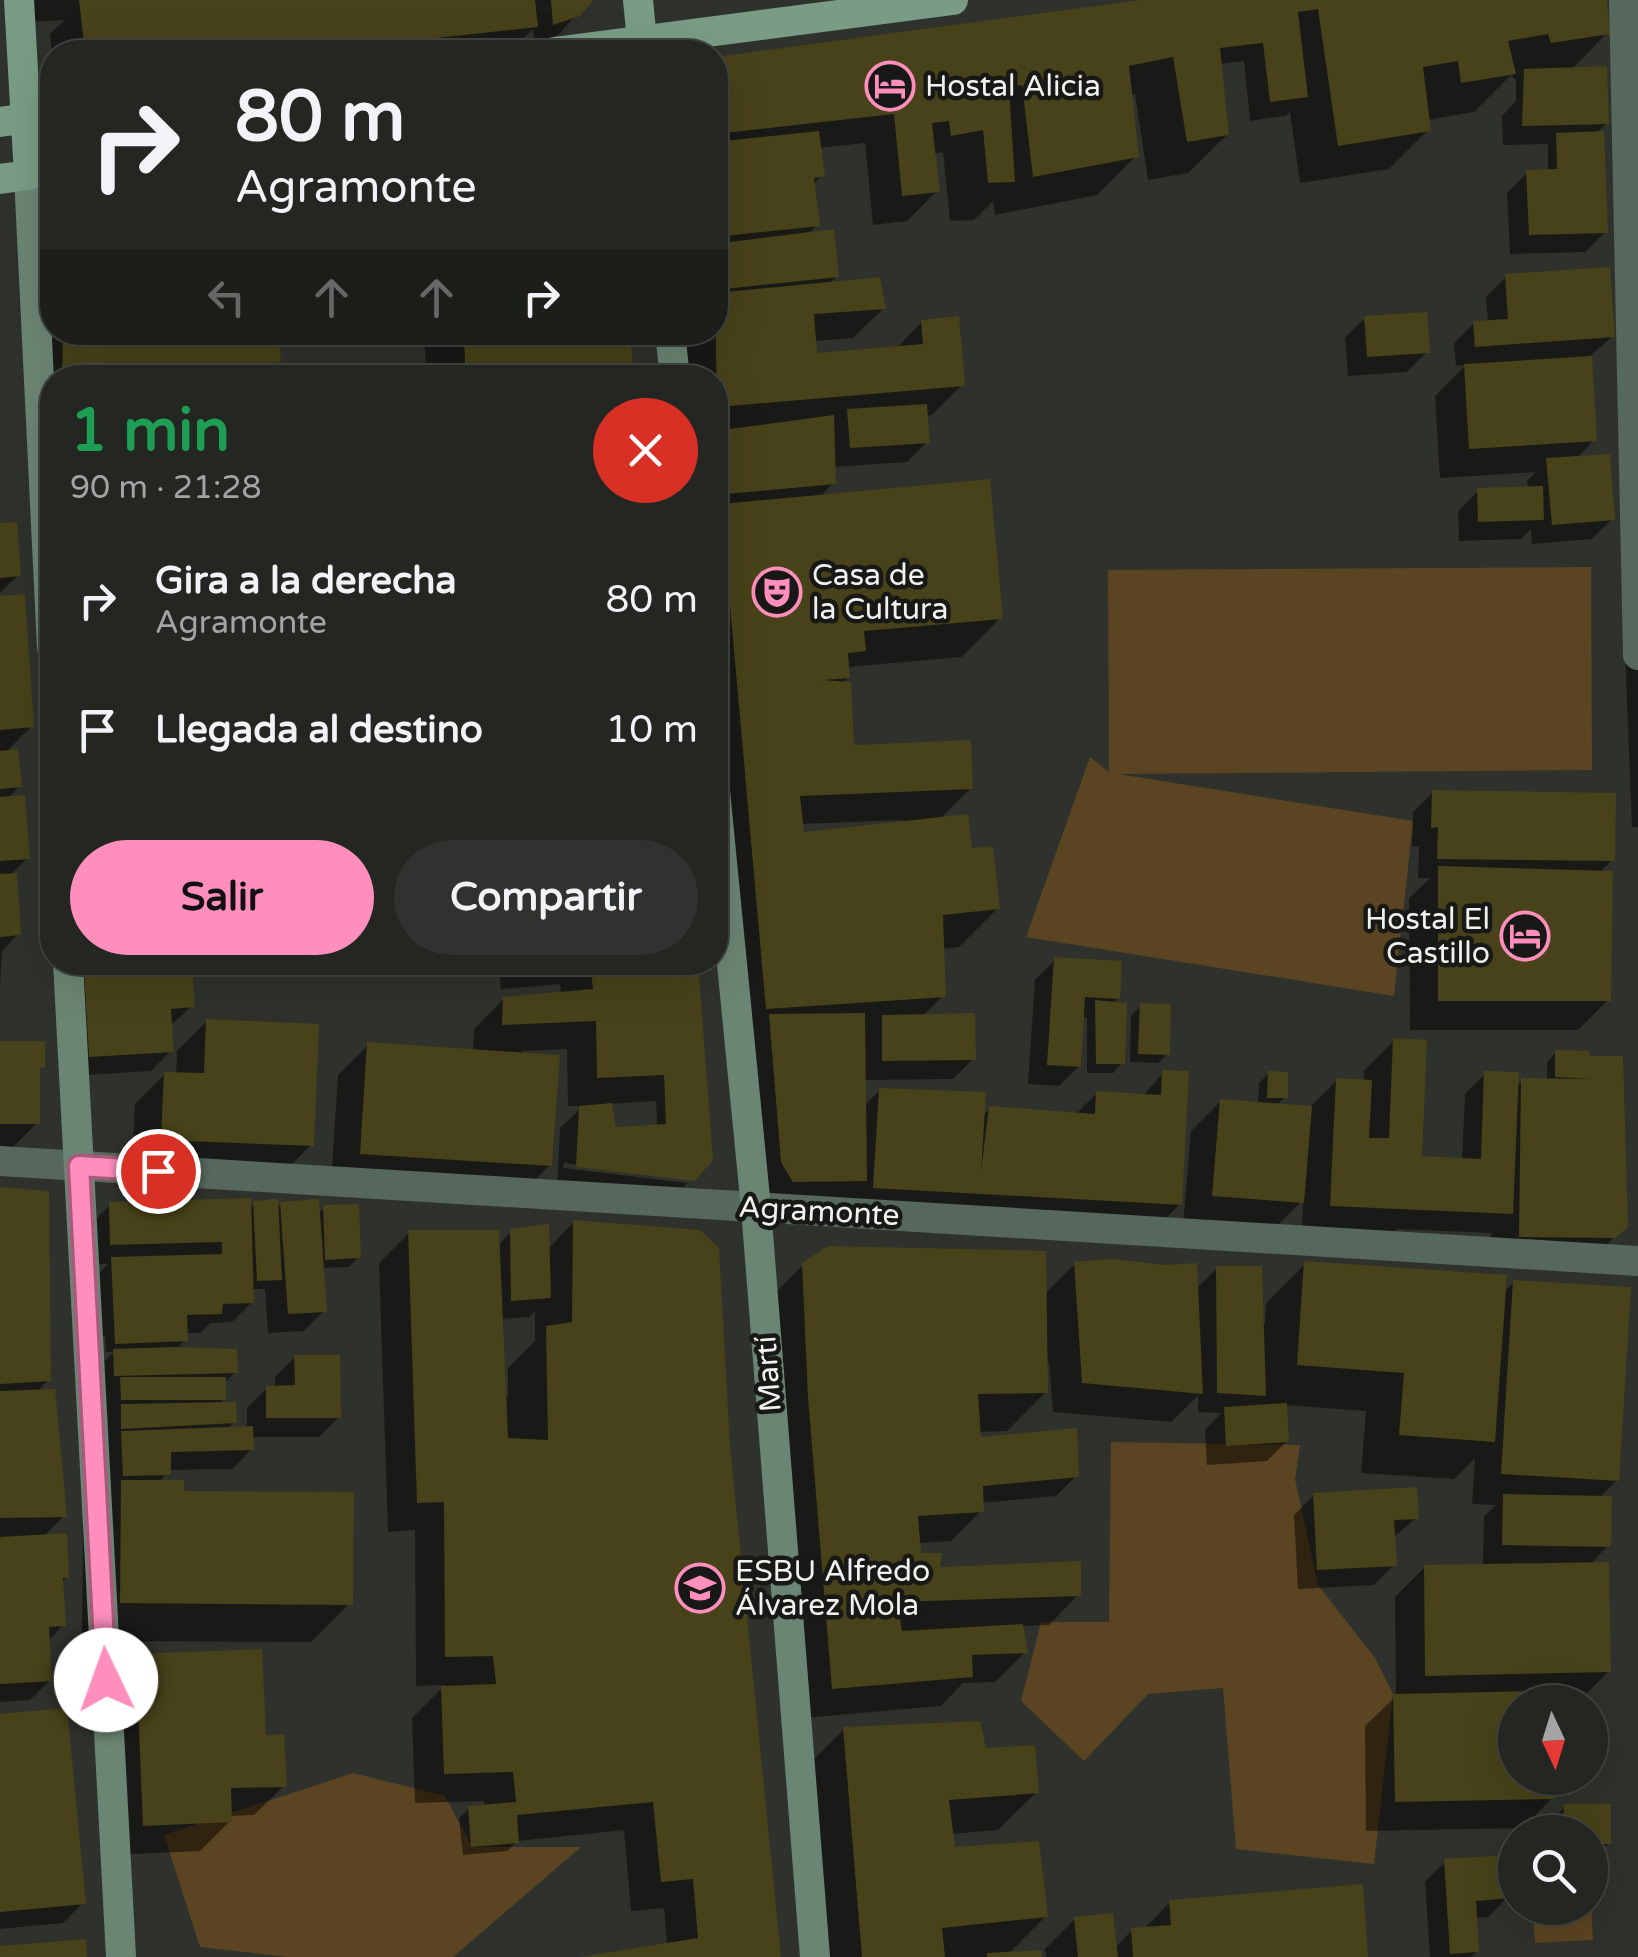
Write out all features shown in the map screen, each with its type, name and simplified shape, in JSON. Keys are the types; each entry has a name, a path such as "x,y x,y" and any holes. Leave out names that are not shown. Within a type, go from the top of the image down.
{"main road":[{"path":"19,0 26,119 14,177 40,499"},
{"path":"638,0 641,40"},
{"path":"688,40 953,0"},
{"name":"Martí","path":"728,923 756,1208 815,1957"},
{"path":"69,975 121,1957"}],"street":[{"path":"1624,0 1638,655"},
{"name":"Agramonte","path":"0,1161 1638,1261"}],"shaded area":[{"path":"1591,567 1592,770 1118,774 1413,821 1394,996 1026,937 1090,757 1109,772 1108,570"},
{"path":"1111,1442 1300,1445 1295,1479 1318,1585 1375,1658 1393,1694 1374,1864 1236,1849 1223,1688 1148,1694 1084,1761 1021,1701 1041,1622 1109,1622"},
{"path":"353,1773 445,1796 472,1847 581,1847 453,1957 288,1957 200,1947 164,1835"},
{"path":"1534,1925 1592,1925 1593,1940 1535,1943"}],"building":[{"path":"79,0 535,0 538,27 418,40 84,40"},
{"path":"551,0 593,0 580,16 553,25"},
{"path":"1140,0 1607,0 1610,34 1551,43 1548,34 1508,41 1516,74 1461,83 1458,61 1423,67 1431,131 1338,146 1318,9 1298,12 1308,97 1270,102 1263,43 1220,48 1229,135 1187,142 1173,57 1129,66 1139,157 1033,177 1022,85 1009,87 1015,182 988,183 983,130 951,136 949,121 932,123 940,192 902,196 894,114 728,133 728,55"},
{"path":"1607,66 1609,124 1522,126 1524,69"},
{"path":"819,131 825,176 814,178 820,226 728,236 728,141"},
{"path":"1604,131 1608,233 1529,235 1526,170 1557,169 1556,133"},
{"path":"834,229 839,277 728,289 728,242"},
{"path":"1610,267 1615,337 1475,347 1473,321 1508,319 1505,274"},
{"path":"880,277 886,309 814,314 817,353 923,344 921,320 959,316 965,386 728,406 728,365 716,365 716,345 728,345 728,292"},
{"path":"1427,312 1430,353 1367,357 1364,316"},
{"path":"63,345 279,345 281,362 255,365 62,365"},
{"path":"464,345 631,345 633,365 423,365 465,363"},
{"path":"1592,356 1597,441 1469,449 1464,364"},
{"path":"927,404 930,443 850,448 847,409"},
{"path":"834,415 836,484 728,494 728,429"},
{"path":"1610,454 1615,520 1552,525 1546,458"},
{"path":"990,479 1003,619 864,631 866,651 848,653 850,678 822,680 851,682 854,745 971,740 973,789 800,796 804,832 968,814 972,848 993,846 1000,909 943,915 946,997 766,1009 728,583 728,503"},
{"path":"1543,486 1544,520 1478,522 1477,488"},
{"path":"17,522 21,576 0,578 0,523"},
{"path":"25,594 34,727 0,730 0,596"},
{"path":"18,749 22,787 0,789 0,751"},
{"path":"1432,790 1616,793 1615,861 1437,859 1438,827 1431,828"},
{"path":"25,795 30,859 0,861 0,797"},
{"name":"Hostal El Castillo","path":"1438,866 1613,871 1611,1001 1438,1001"},
{"path":"17,873 21,935 0,937 0,874"},
{"path":"1054,957 1122,961 1120,999 1085,997 1081,1067 1047,1065"},
{"path":"84,975 193,975 195,1007 171,1009 174,1052 89,1057"},
{"path":"591,975 699,975 713,1161 694,1181 576,1167 579,1106 612,1103 616,1127 666,1124 664,1075 597,1078 596,1021 502,1025 503,997 593,989"},
{"path":"1095,1000 1127,1003 1125,1064 1096,1064"},
{"path":"1140,1003 1171,1004 1170,1055 1138,1054"},
{"path":"865,1013 867,1181 793,1182 781,1162 769,1014"},
{"path":"975,1013 976,1060 882,1061 882,1015"},
{"path":"206,1019 319,1024 314,1146 161,1140 164,1072 204,1073"},
{"path":"1393,1038 1427,1040 1422,1156 1481,1159 1484,1071 1519,1072 1513,1214 1330,1206 1336,1078 1372,1080 1369,1138 1389,1138"},
{"path":"0,1041 45,1041 45,1067 40,1068 40,1124 0,1124"},
{"path":"367,1042 560,1055 552,1166 360,1154"},
{"path":"1555,1050 1623,1056 1628,1227 1615,1238 1519,1237 1521,1078 1593,1079 1555,1077"},
{"path":"1162,1070 1189,1071 1182,1205 873,1188 879,1088 986,1092 981,1172 989,1106 1095,1114 1096,1091 1161,1095"},
{"path":"1268,1071 1288,1072 1288,1098 1267,1098"},
{"path":"1220,1099 1312,1106 1304,1203 1212,1196"},
{"path":"0,1187 49,1191 51,1381 0,1384"},
{"path":"251,1198 254,1303 223,1304 222,1314 187,1315 188,1341 115,1344 111,1257 222,1254 222,1242 110,1245 109,1202"},
{"path":"278,1199 282,1280 257,1281 253,1201"},
{"path":"319,1199 327,1312 288,1314 280,1202"},
{"path":"359,1204 361,1258 325,1260 323,1205"},
{"path":"573,1220 700,1230 719,1248 730,1446 781,1957 580,1957 698,1938 693,1879 661,1882 653,1802 517,1815 519,1843 471,1847 468,1806 516,1802 513,1772 444,1774 441,1686 496,1684 493,1656 445,1657 444,1502 417,1503 408,1230 499,1230 508,1438 548,1440 546,1326 572,1322"},
{"path":"549,1224 551,1298 511,1301 510,1229"},
{"path":"828,1246 1046,1251 1048,1393 978,1394 981,1437 1077,1428 1079,1477 983,1486 984,1512 918,1516 921,1553 942,1553 940,1567 1081,1561 1081,1596 897,1602 902,1631 1023,1624 1028,1653 972,1655 973,1677 832,1689 808,1397 802,1263"},
{"path":"1112,1259 1166,1265 1197,1263 1203,1394 1082,1383 1074,1262"},
{"path":"1304,1261 1507,1275 1495,1442 1399,1435 1404,1373 1297,1365"},
{"path":"1216,1266 1262,1266 1266,1396 1217,1393"},
{"path":"1513,1280 1631,1287 1619,1481 1501,1474"},
{"path":"113,1349 237,1349 238,1373 114,1376"},
{"path":"294,1355 340,1355 341,1418 266,1418 266,1386 295,1385"},
{"path":"120,1377 226,1377 226,1400 121,1400"},
{"path":"55,1389 67,1517 0,1518 0,1391"},
{"path":"236,1402 237,1423 121,1429 121,1404"},
{"path":"1287,1403 1289,1442 1226,1446 1224,1407"},
{"path":"253,1426 254,1450 171,1452 171,1475 123,1476 121,1431"},
{"path":"121,1480 184,1480 184,1491 354,1492 353,1605 120,1603"},
{"path":"1417,1487 1419,1519 1394,1520 1397,1566 1317,1570 1313,1493"},
{"path":"1503,1494 1612,1496 1611,1547 1502,1545"},
{"path":"67,1533 69,1578 63,1578 66,1626 49,1627 52,1681 0,1684 0,1537"},
{"path":"1609,1562 1611,1672 1425,1676 1424,1565"},
{"path":"262,1649 266,1735 284,1734 287,1787 231,1788 232,1822 143,1826 136,1654"},
{"path":"1498,1692 1498,1795 1555,1795 1555,1799 1395,1802 1393,1694"},
{"path":"67,1708 86,1904 0,1912 0,1714"},
{"path":"980,1721 986,1748 1035,1745 1039,1793 949,1800 955,1847 1039,1841 1048,1917 942,1928 945,1957 862,1957 843,1727"},
{"path":"1564,1804 1611,1804 1611,1844 1608,1815 1564,1815"},
{"path":"1498,1856 1498,1899 1476,1901 1479,1952 1450,1954 1444,1859"},
{"path":"1363,1884 1368,1957 1133,1957 1131,1928 1171,1925 1169,1900"},
{"path":"1113,1913 1118,1957 1078,1957 1074,1917"},
{"path":"86,1939 87,1957 0,1957 0,1946"},
{"path":"1041,1950 1042,1957 987,1957 987,1953"}],"place":[{"name":"Hostal Alicia","path":"890,86"},
{"name":"Casa de la Cultura","path":"777,592"},
{"name":"Hostal El Castillo","path":"1525,936"},
{"name":"ESBU Alfredo Álvarez Mola","path":"700,1588"}],"route":[{"path":"106,1680 79,1166 158,1171"}]}
